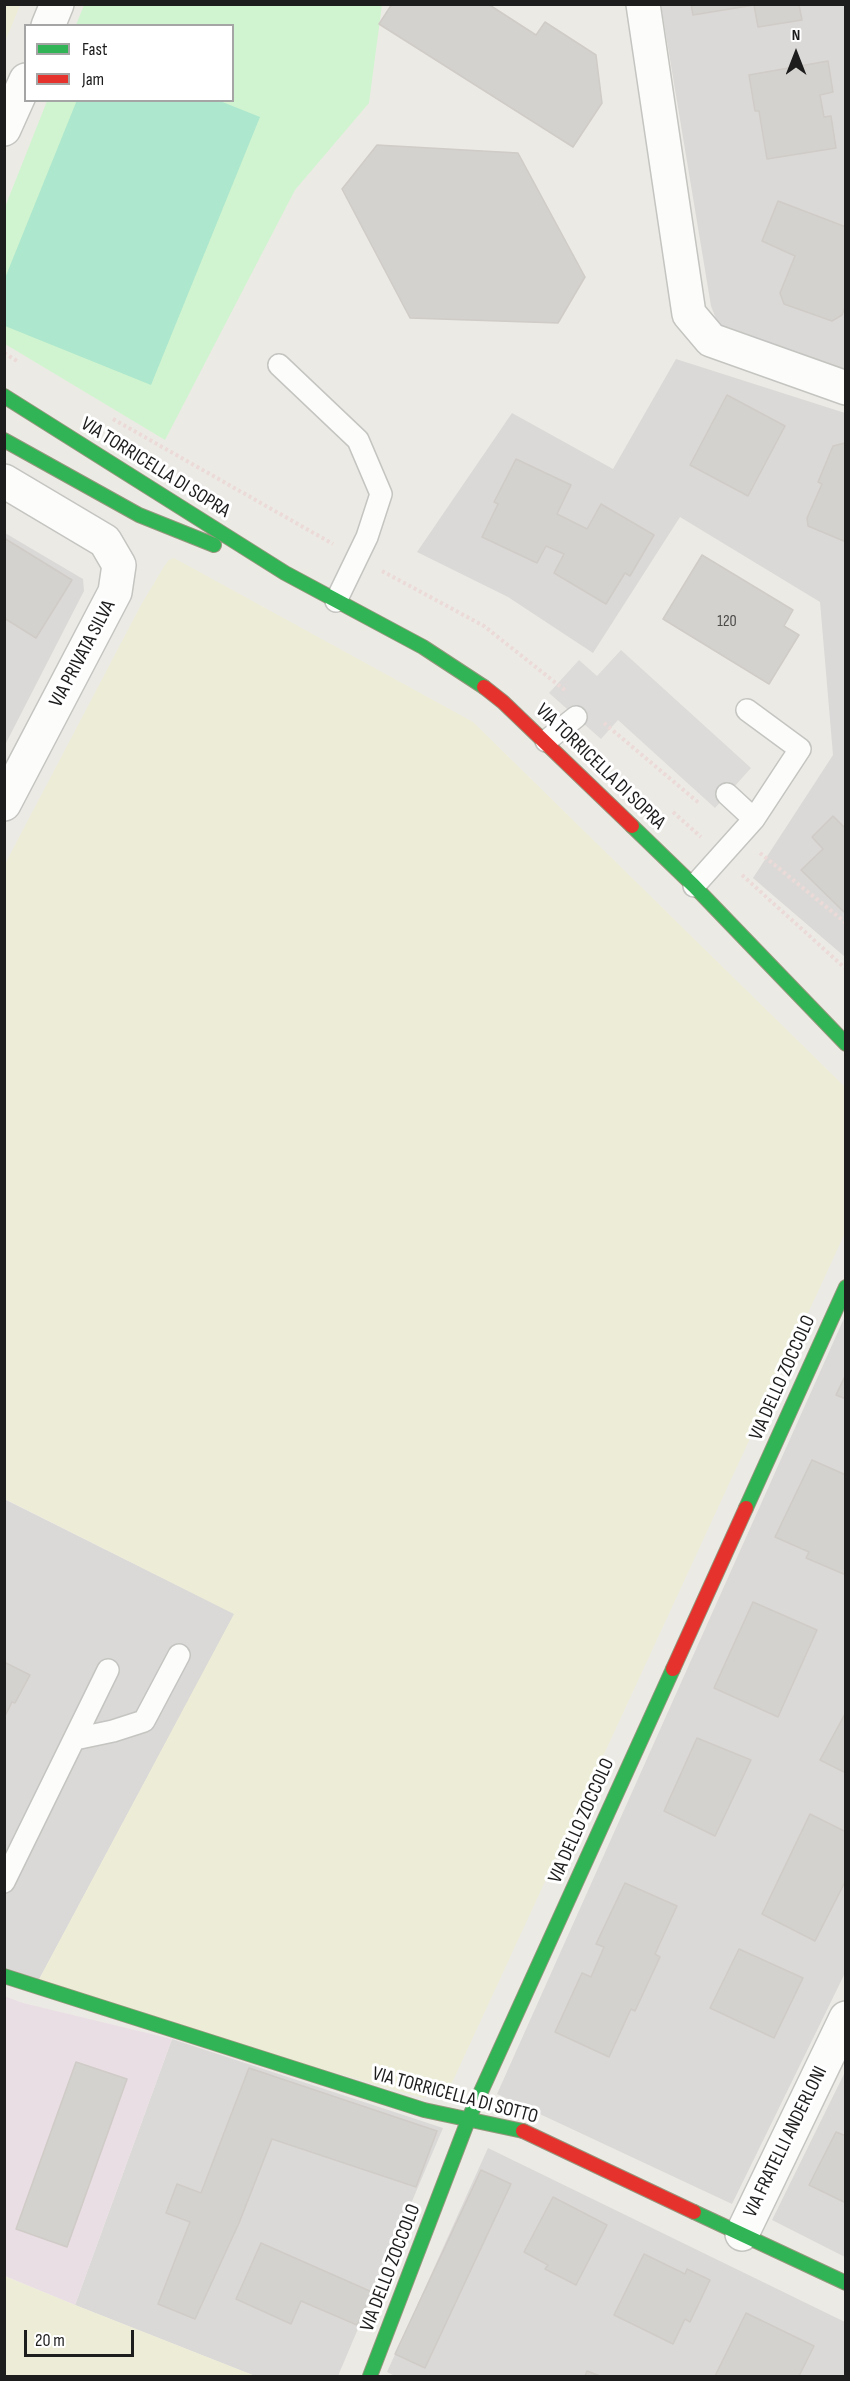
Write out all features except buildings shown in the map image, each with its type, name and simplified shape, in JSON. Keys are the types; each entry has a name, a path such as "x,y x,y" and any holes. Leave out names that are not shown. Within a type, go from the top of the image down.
{"street":[{"path":"49,24 57,4"},
{"path":"643,4 689,314 711,340 846,388"},
{"path":"4,129 24,84"},
{"name":"VIA TORRICELLA DI SOPRA","path":"4,396 285,573 465,673 503,702 694,886 846,1044"},
{"name":"VIA TORRICELLA DI SOPRA","path":"14,451 139,515 285,573"},
{"name":"VIA PRIVATA SILVA","path":"4,481 105,541 119,565 115,592 4,804"},
{"name":"VIA DELLO ZOCCOLO","path":"370,2376 469,2118 846,1287"},
{"name":"VIA TORRICELLA DI SOTTO","path":"4,1976 424,2110 523,2131 846,2283"},
{"name":"VIA FRATELLI ANDERLONI","path":"742,2234 846,2018"}],"lane":[{"path":"279,365 358,440 381,495 367,537 336,600"},
{"path":"694,886 754,819 800,749 747,710"},
{"path":"546,741 576,717"},
{"path":"727,794 754,819"},
{"path":"75,1739 113,1731 144,1721 178,1655"},
{"path":"4,1882 12,1847 75,1739 108,1670"}],"shaded area":[{"path":"661,5 845,5 845,370 744,340 720,329 711,306"},
{"path":"676,359 845,413 845,957 753,878 833,755 820,602 680,517 593,653 508,597 417,552 512,413 613,469"},
{"path":"5,533 83,579 84,591 5,745"},
{"path":"621,650 751,768 715,808 618,720 601,739 549,693 579,660 597,676"},
{"path":"845,1316 845,1973 732,2204 497,2094"},
{"path":"4,1499 235,1614 35,1987 5,1978"},
{"path":"4,1996 23,2003 172,2039 75,2305 5,2276"},
{"path":"172,2039 443,2128 338,2376 255,2376 75,2305"},
{"path":"845,2072 845,2257 772,2220"},
{"path":"488,2148 845,2322 845,2376 395,2376 387,2372"}],"green space":[{"path":"4,5 20,5 5,42"},
{"path":"84,5 382,5 369,103 295,190 165,440 5,344 5,207 47,102 234,102 234,24 76,24"},
{"path":"76,102 222,102 260,117 151,385 5,326 5,278"},
{"path":"174,558 473,722 845,1087 845,1233 450,2087 423,2098 35,1987 234,1614 5,1499 4,866 141,605 165,565"},
{"path":"4,2276 75,2305 255,2376 5,2376"}],"traffic: fast":[{"path":"4,396 285,573 423,647 484,687"},
{"path":"4,440 139,515 214,545"},
{"path":"632,826 694,886 846,1044"},
{"path":"746,1508 846,1287"},
{"path":"370,2376 469,2118 673,1669"},
{"path":"4,1976 424,2110 523,2131"},
{"path":"694,2212 846,2283"}],"traffic: jam":[{"path":"484,687 503,702 632,826"},
{"path":"673,1669 746,1508"},
{"path":"523,2131 694,2212"}]}
